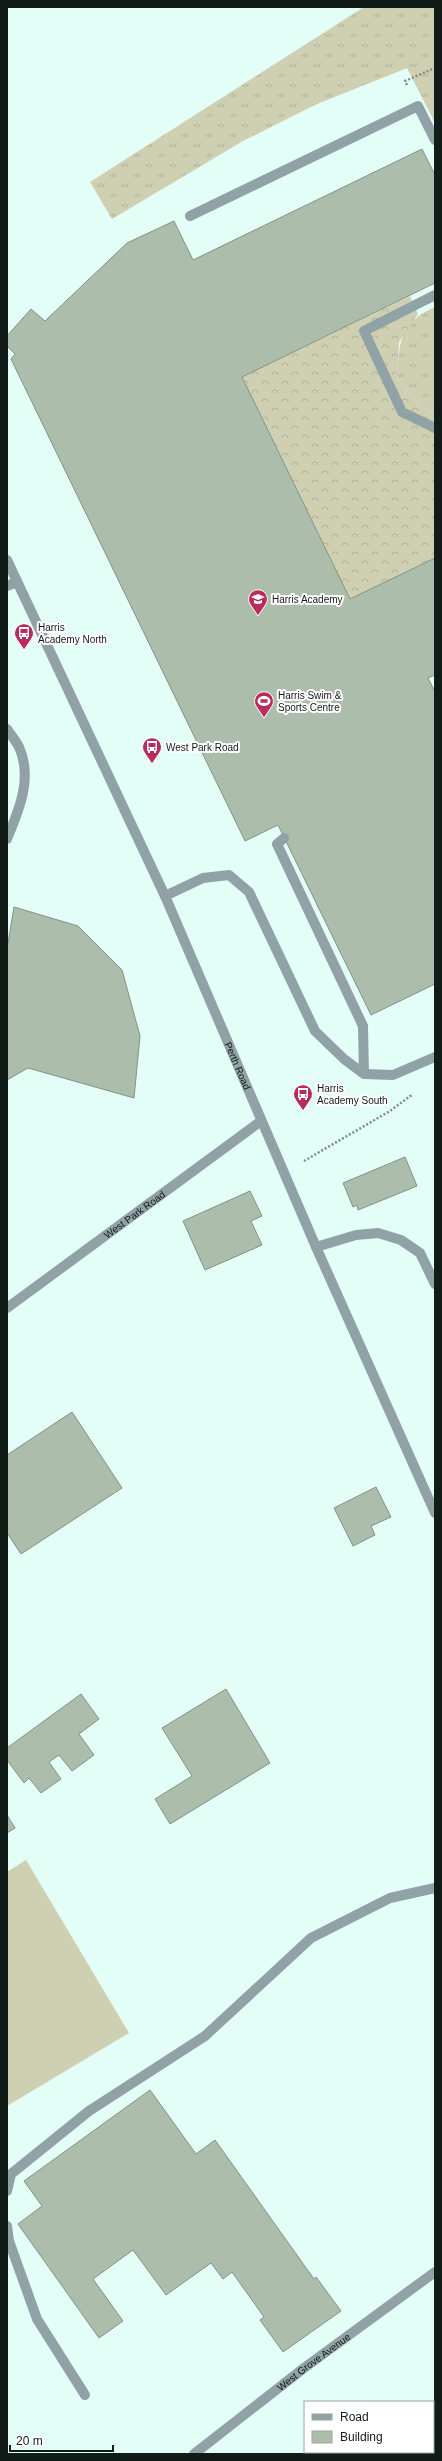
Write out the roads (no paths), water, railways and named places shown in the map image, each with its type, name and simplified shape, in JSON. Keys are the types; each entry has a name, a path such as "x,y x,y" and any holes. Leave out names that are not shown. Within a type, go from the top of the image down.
{"street":[{"path":"190,216 418,106 435,140"},
{"path":"435,295 364,331 402,412 435,428"},
{"name":"Perth Road","path":"7,560 165,896 316,1247 435,1513"},
{"path":"7,586 17,582"},
{"path":"7,729 19,747 24,769 23,801 7,839"},
{"path":"284,838 277,844 363,1026 364,1074"},
{"path":"165,896 203,878 229,875 249,892 315,1031 344,1059 364,1074 393,1074 435,1057"},
{"name":"West Park Road","path":"7,1308 261,1121"},
{"path":"316,1247 356,1235 378,1232 401,1240 420,1253 435,1284"},
{"path":"7,2191 11,2174 90,2111 204,2036 311,1938 390,1898 435,1888"},
{"path":"7,2226 9,2241 37,2319 85,2395"},
{"name":"West Grove Avenue","path":"194,2454 304,2368 435,2272"}],"place":[{"name":"Harris Academy","path":"258,616"},
{"name":"Harris Academy North","path":"24,650"},
{"name":"Harris Swim & Sports Centre","path":"264,718"},
{"name":"West Park Road","path":"152,764"},
{"name":"Harris Academy South","path":"303,1111"}]}
